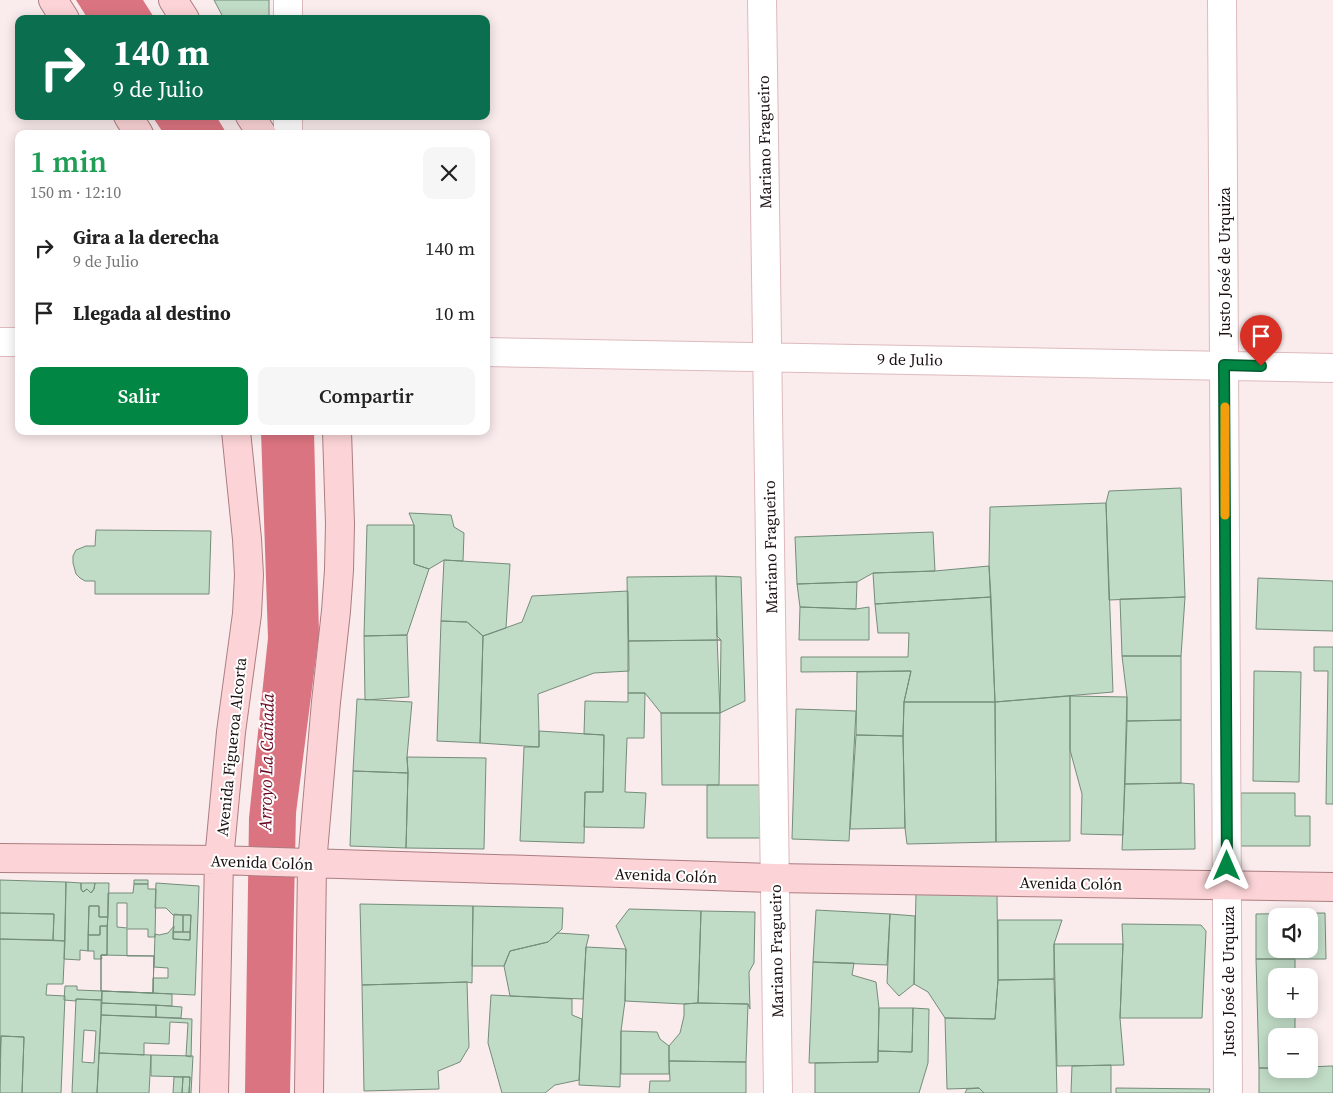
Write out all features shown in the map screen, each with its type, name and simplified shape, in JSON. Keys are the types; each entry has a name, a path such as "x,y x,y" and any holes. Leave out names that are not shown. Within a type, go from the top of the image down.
{"main road":[{"path":"53,0 63,15"},
{"path":"172,0 182,15"},
{"name":"Avenida Figueroa Alcorta","path":"214,1093 219,860 231,732 247,614 249,575 236,435"},
{"path":"309,1093 312,864 339,570 337,435"},
{"name":"Avenida Colón","path":"0,858 219,860 775,878 1333,887"}],"street":[{"path":"288,0 288,15"},
{"name":"Mariano Fragueiro","path":"762,0 778,1093"},
{"name":"Justo José de Urquiza","path":"1222,0 1228,1093"},
{"path":"0,342 15,342"},
{"name":"9 de Julio","path":"490,352 1333,368"}],"water":[{"path":"76,0 143,0 152,15 85,15"},
{"path":"155,120 218,120 225,130 161,130"},
{"name":"Arroyo La Cañada","path":"261,435 314,435 319,634 296,813 290,1093 245,1093 249,818 268,638"}],"building":[{"path":"214,0 269,0 269,15 222,15"},
{"path":"1181,488 1185,597 1109,600 1106,503 1109,491"},
{"path":"1106,503 1113,692 995,702 989,566 990,507"},
{"path":"409,513 451,515 454,527 464,533 463,561 444,560 429,569 414,564 414,525"},
{"path":"367,525 414,525 414,564 429,569 407,635 364,636"},
{"path":"96,530 211,531 209,594 95,594 95,581 85,581 76,574 73,556 76,550 86,546 95,546"},
{"path":"933,532 935,571 873,573 857,582 797,584 795,537"},
{"path":"444,560 510,564 506,628 483,636 467,622 441,621"},
{"path":"989,566 991,597 875,604 873,573 935,571"},
{"path":"716,576 717,636 721,640 628,641 627,577"},
{"path":"716,576 741,577 745,701 720,713 717,636"},
{"path":"1258,578 1333,581 1333,631 1256,629"},
{"path":"857,582 856,609 800,607 797,584"},
{"path":"628,591 629,671 594,673 538,694 539,747 480,743 483,636 522,622 532,596"},
{"path":"991,597 995,702 904,702 911,671 801,672 801,657 908,657 909,633 878,633 875,604"},
{"path":"1185,597 1181,656 1122,656 1120,599"},
{"path":"800,607 856,609 869,607 869,640 799,640"},
{"path":"441,621 467,622 483,636 480,743 437,741"},
{"path":"407,635 409,697 365,700 364,636"},
{"path":"721,640 720,713 661,713 645,693 628,693 628,641"},
{"path":"1314,647 1333,647 1333,804 1326,804 1328,671 1314,671"},
{"path":"1122,656 1181,656 1181,720 1127,721 1127,697"},
{"path":"911,671 904,702 903,736 856,735 857,672"},
{"path":"1254,671 1301,672 1299,782 1253,781"},
{"path":"628,693 645,693 644,738 627,738 625,792 646,793 644,828 584,827 585,792 603,792 604,735 584,734 585,701 628,702"},
{"path":"1070,696 1070,841 996,842 995,702"},
{"path":"1070,696 1127,697 1123,835 1081,834 1082,794 1070,750"},
{"path":"357,699 412,702 407,757 408,773 353,771"},
{"path":"904,702 995,702 996,842 907,844 903,736"},
{"path":"796,709 856,711 849,841 792,839"},
{"path":"661,713 720,713 719,785 662,785"},
{"path":"1181,720 1181,783 1125,784 1127,721"},
{"path":"539,731 604,735 603,792 585,792 584,843 520,841 524,747 539,747"},
{"path":"856,735 903,736 905,828 850,829"},
{"path":"407,757 486,758 484,849 406,848"},
{"path":"353,771 408,773 406,848 350,846"},
{"path":"1125,784 1194,784 1195,849 1122,850"},
{"path":"707,785 765,785 764,838 707,838"},
{"path":"1241,793 1295,793 1295,816 1310,816 1310,846 1241,846"},
{"path":"0,880 66,882 65,941 53,940 54,914 0,913"},
{"path":"134,880 148,880 148,884 134,884"},
{"path":"66,882 81,883 83,892 87,889 91,893 95,883 109,883 108,917 99,917 99,906 89,906 88,951 80,950 80,960 64,959"},
{"path":"81,883 95,883 94,889 91,893 87,889 83,892"},
{"path":"156,883 199,886 195,995 153,993 153,978 168,978 168,968 154,967 155,934 168,933 174,926 173,939 190,940 191,915 173,915 166,908 155,908"},
{"path":"134,884 148,884 148,889 156,889 155,937 148,937 148,929 127,929 127,956 154,956 153,993 101,991 101,955 107,955 108,893 133,893","holes":["117,903 127,903 127,928 117,927"]},
{"path":"916,893 997,894 998,980 995,1019 945,1018 928,992 914,984"},
{"path":"360,904 473,906 472,983 362,985"},
{"path":"89,906 99,906 99,917 108,917 107,926 100,926 100,935 88,935"},
{"path":"473,906 563,908 562,929 548,942 510,951 504,966 472,966"},
{"path":"629,909 701,911 698,1003 625,1001 626,949 616,926"},
{"path":"816,910 890,914 887,965 813,962"},
{"path":"701,911 755,912 754,963 749,972 750,1009 748,1004 698,1003"},
{"path":"0,913 54,914 53,940 0,939"},
{"path":"1318,913 1325,913 1326,959 1256,959 1256,914 1268,914 1268,958 1318,958"},
{"path":"174,914 183,915 183,932 173,932"},
{"path":"890,914 915,916 914,984 899,996 887,983"},
{"path":"183,915 191,915 190,932 183,932"},
{"path":"998,920 1062,920 1054,944 1054,979 998,980"},
{"path":"1122,924 1201,925 1206,931 1202,1018 1120,1018"},
{"path":"100,926 107,926 107,955 101,955 102,959 94,959 94,951 88,951 88,935 100,935"},
{"path":"173,932 190,932 190,940 173,939"},
{"path":"557,933 589,935 586,947 583,999 510,996 504,966 510,951 548,942"},
{"path":"0,939 65,941 63,984 47,984 46,995 65,996 61,1093 22,1093 24,1037 1,1036 0,1058"},
{"path":"1054,944 1123,944 1120,1018 1124,1065 1057,1066"},
{"path":"586,947 626,949 620,1087 579,1085"},
{"path":"101,955 154,956 153,993 101,991"},
{"path":"1256,959 1295,959 1295,968 1268,968 1268,1018 1295,1018 1295,1028 1268,1028 1268,1068 1259,1068"},
{"path":"813,962 854,963 852,975 876,982 879,1008 878,1062 809,1063"},
{"path":"1054,979 1057,1093 984,1093 979,1088 947,1089 945,1018 995,1019 998,980"},
{"path":"467,982 469,1047 460,1062 438,1071 439,1089 364,1091 362,985"},
{"path":"65,986 77,986 77,990 102,991 102,1000 64,1000"},
{"path":"102,991 172,994 172,1006 101,1003"},
{"path":"491,995 572,999 572,1015 582,1019 579,1080 555,1085 545,1093 502,1093 488,1043"},
{"path":"76,999 102,1000 97,1093 72,1093","holes":["84,1030 96,1031 94,1063 82,1062"]},
{"path":"101,1003 156,1005 156,1017 101,1015"},
{"path":"684,1004 748,1004 746,1062 669,1061 669,1046 680,1033 684,1016"},
{"path":"156,1005 182,1007 181,1018 156,1017"},
{"path":"879,1008 913,1008 912,1052 878,1051"},
{"path":"913,1008 929,1009 928,1063 919,1093 815,1093 815,1063 878,1062 878,1051 912,1052"},
{"path":"101,1015 192,1019 191,1057 186,1056 188,1023 170,1022 169,1044 144,1043 144,1055 99,1053"},
{"path":"621,1031 657,1032 660,1039 669,1046 669,1074 621,1074"},
{"path":"1,1036 24,1037 22,1093 0,1093"},
{"path":"99,1053 151,1055 149,1093 97,1093"},
{"path":"151,1055 193,1056 191,1093 189,1093 190,1077 151,1076"},
{"path":"669,1061 746,1062 746,1093 649,1093 650,1081 670,1081"},
{"path":"1111,1065 1111,1093 1071,1093 1072,1066"},
{"path":"1333,1066 1333,1093 1259,1093 1259,1068 1268,1068 1268,1078 1318,1078 1318,1067"},
{"path":"174,1077 183,1077 182,1093 173,1093"},
{"path":"183,1077 190,1077 189,1093 182,1093"},
{"path":"979,1088 984,1093 965,1093 967,1089"},
{"path":"1116,1088 1210,1089 1209,1093 1116,1093"}],"slow traffic":[{"path":"1225,407 1225,515"}],"route":[{"path":"1227,866 1224,365 1261,366"}]}
